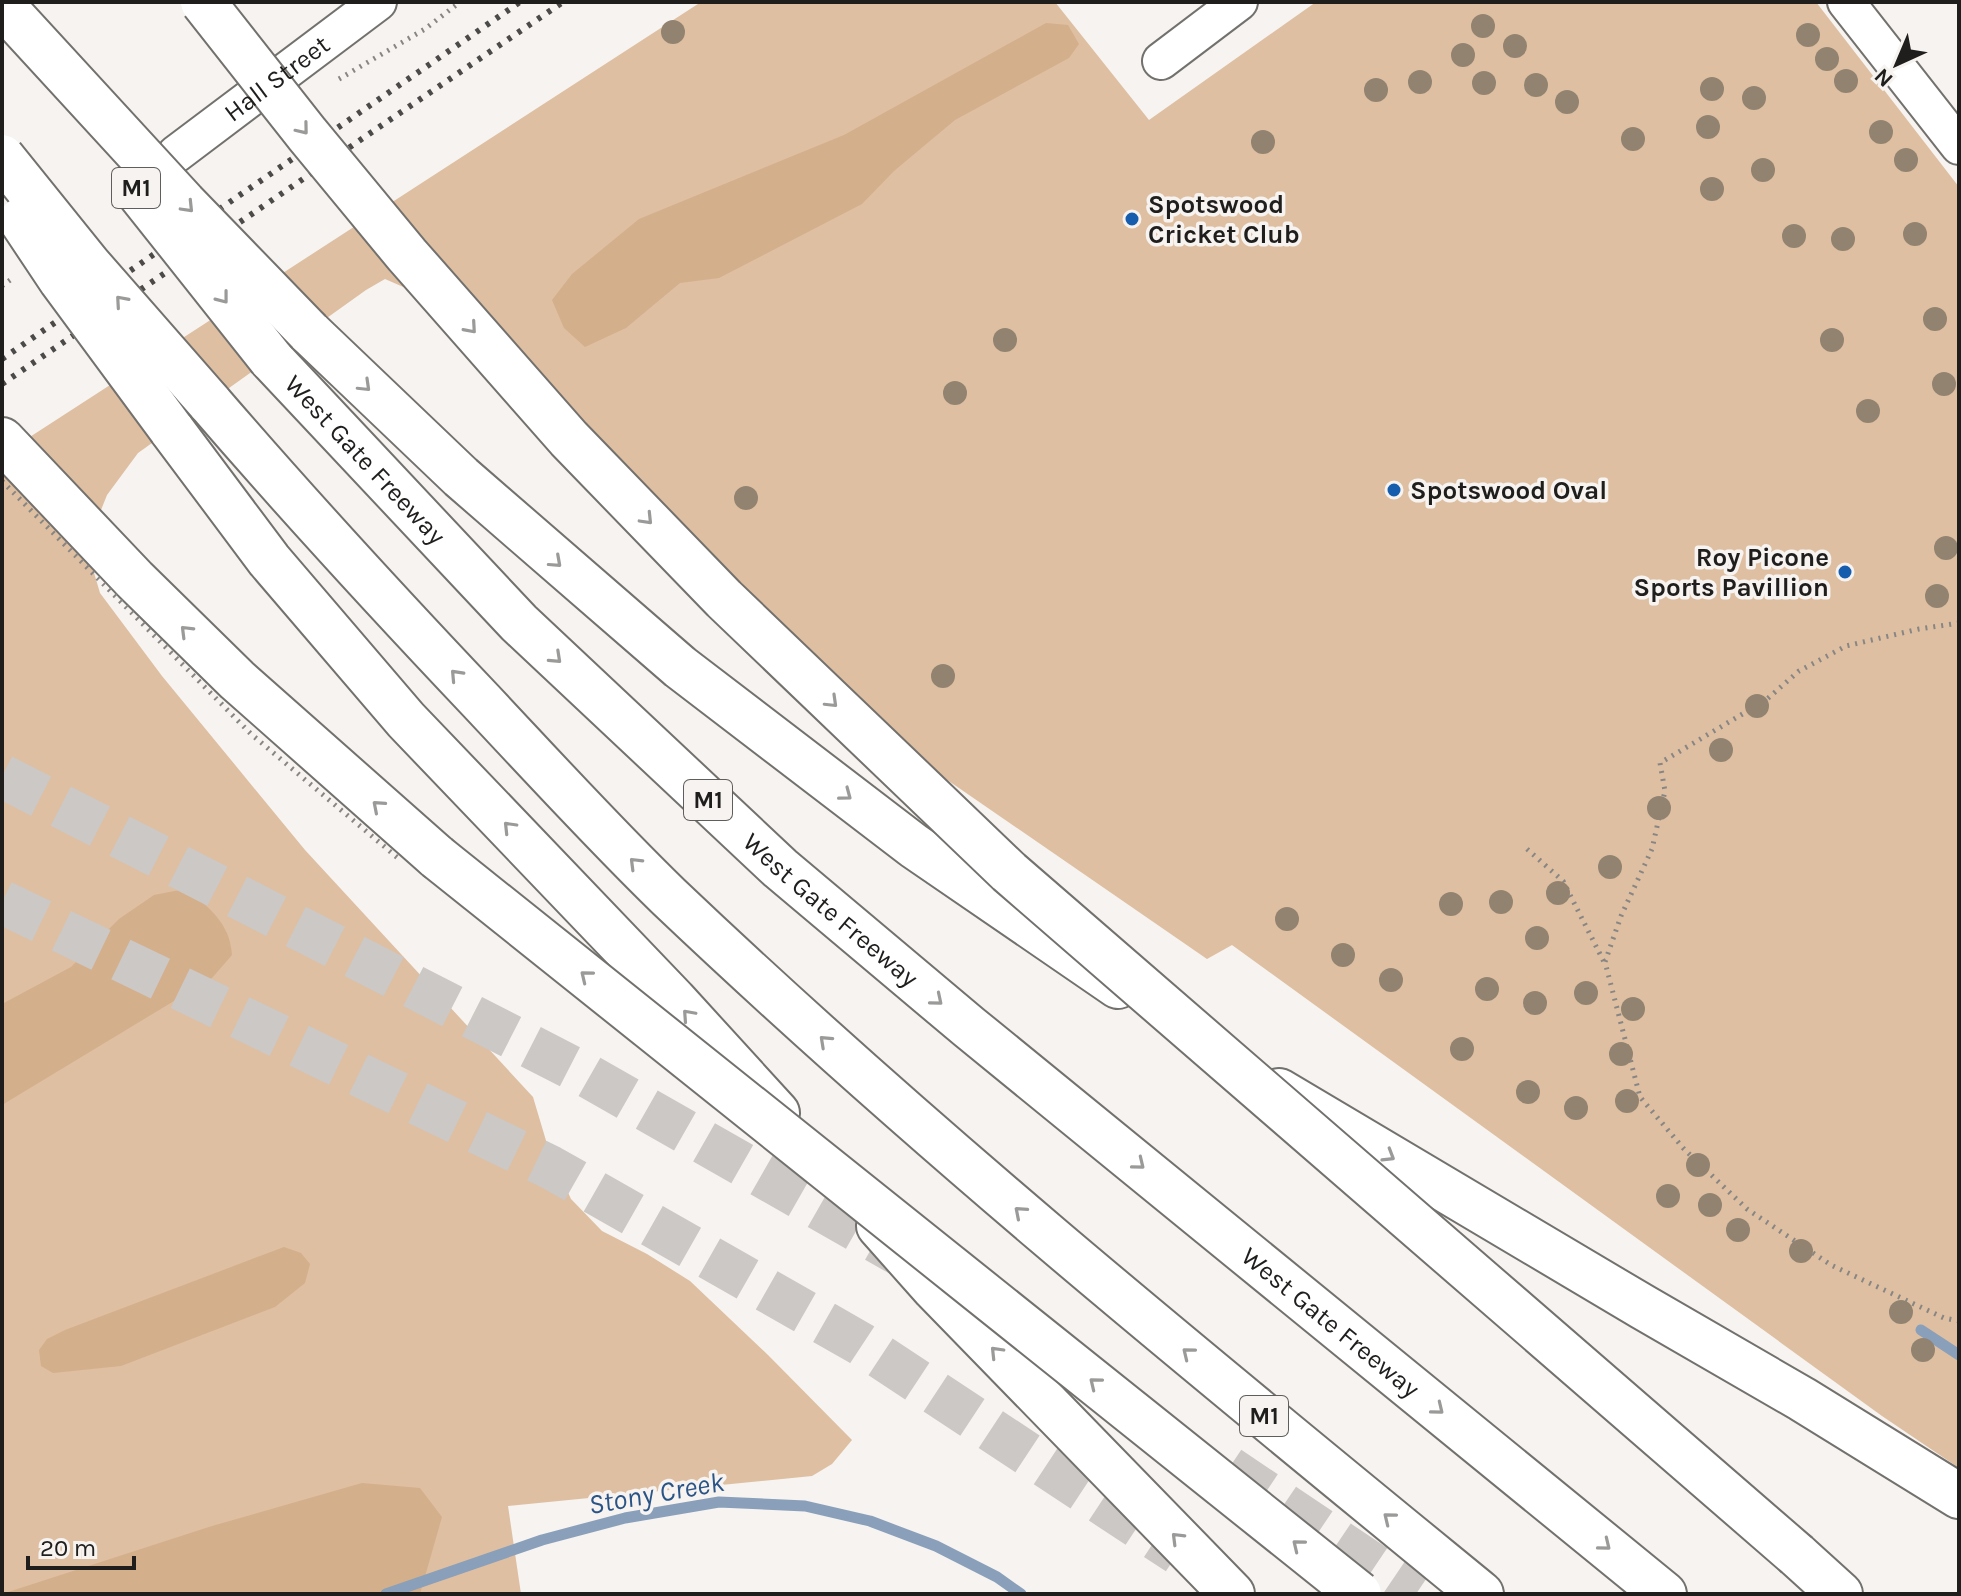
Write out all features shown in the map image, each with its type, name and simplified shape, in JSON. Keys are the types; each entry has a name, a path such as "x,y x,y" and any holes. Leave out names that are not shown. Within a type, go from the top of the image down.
{"highway":[{"path":"203,2 407,255 569,439 724,599 1009,872 1840,1594"},
{"path":"2,5 184,203 309,332 461,477 680,667 914,846 1200,1042 1802,1399 1959,1496"},
{"name":"West Gate Freeway","path":"2,16 271,359 519,623 780,868 969,1027 1664,1594"},
{"name":"M1","path":"2,157 89,265 365,578 578,804 678,905 851,1066 1079,1263 1481,1594"},
{"path":"2,191 61,280 269,560 406,720 674,1000 934,1288 1232,1594"},
{"path":"2,440 135,580 237,680 437,857 1359,1594"}],"street":[{"name":"Hall Street","path":"176,154 378,2"},
{"path":"1161,61 1239,2"},
{"path":"1846,2 1959,146"}],"path":[{"path":"1605,962 1621,916 1652,849 1665,791 1660,763 1766,700 1799,671 1846,646 1959,623"},
{"path":"1527,849 1563,881 1605,962 1640,1097 1684,1149 1747,1209 1831,1265 1944,1318 1959,1321"}],"shaded area":[{"path":"701,2 1055,2 1149,120 1316,2 1816,2 1959,187 1959,1468 1882,1416 1232,945 1207,959 927,766 408,289 385,279 138,453 107,495 93,530 92,566 100,593 162,676 305,850 533,1097 550,1154 571,1199 602,1231 690,1281 852,1440 832,1464 812,1476 508,1506 521,1594 2,1594 2,455"},
{"path":"1046,23 1068,25 1079,44 1069,58 955,120 894,171 862,204 719,278 680,283 626,328 585,347 564,328 552,300 572,274 639,219 844,135"},
{"path":"185,889 210,909 223,925 232,955 212,978 2,1105 2,1004 71,967 119,919 154,895"},
{"path":"284,1247 301,1253 310,1264 305,1283 275,1307 121,1366 53,1373 41,1366 39,1350 47,1339 65,1330"},
{"path":"362,1483 420,1488 442,1517 420,1594 2,1594 212,1526"}],"waterway":[{"path":"1921,1330 1959,1355"},
{"name":"Stony Creek","path":"386,1594 542,1540 625,1518 719,1502 805,1506 870,1521 936,1546 997,1577 1021,1594"}],"tunnel":[{"path":"2,776 588,1076 910,1260"},
{"path":"2,902 550,1167 861,1344 1178,1553"},
{"path":"1229,1468 1416,1594"}],"railway":[{"path":"2,359 520,2"},
{"path":"2,384 563,2"}],"place":[{"name":"Spotswood Cricket Club","path":"1132,219"},
{"name":"Spotswood Oval","path":"1394,490"},
{"name":"Roy Picone Sports Pavillion","path":"1845,572"}]}
